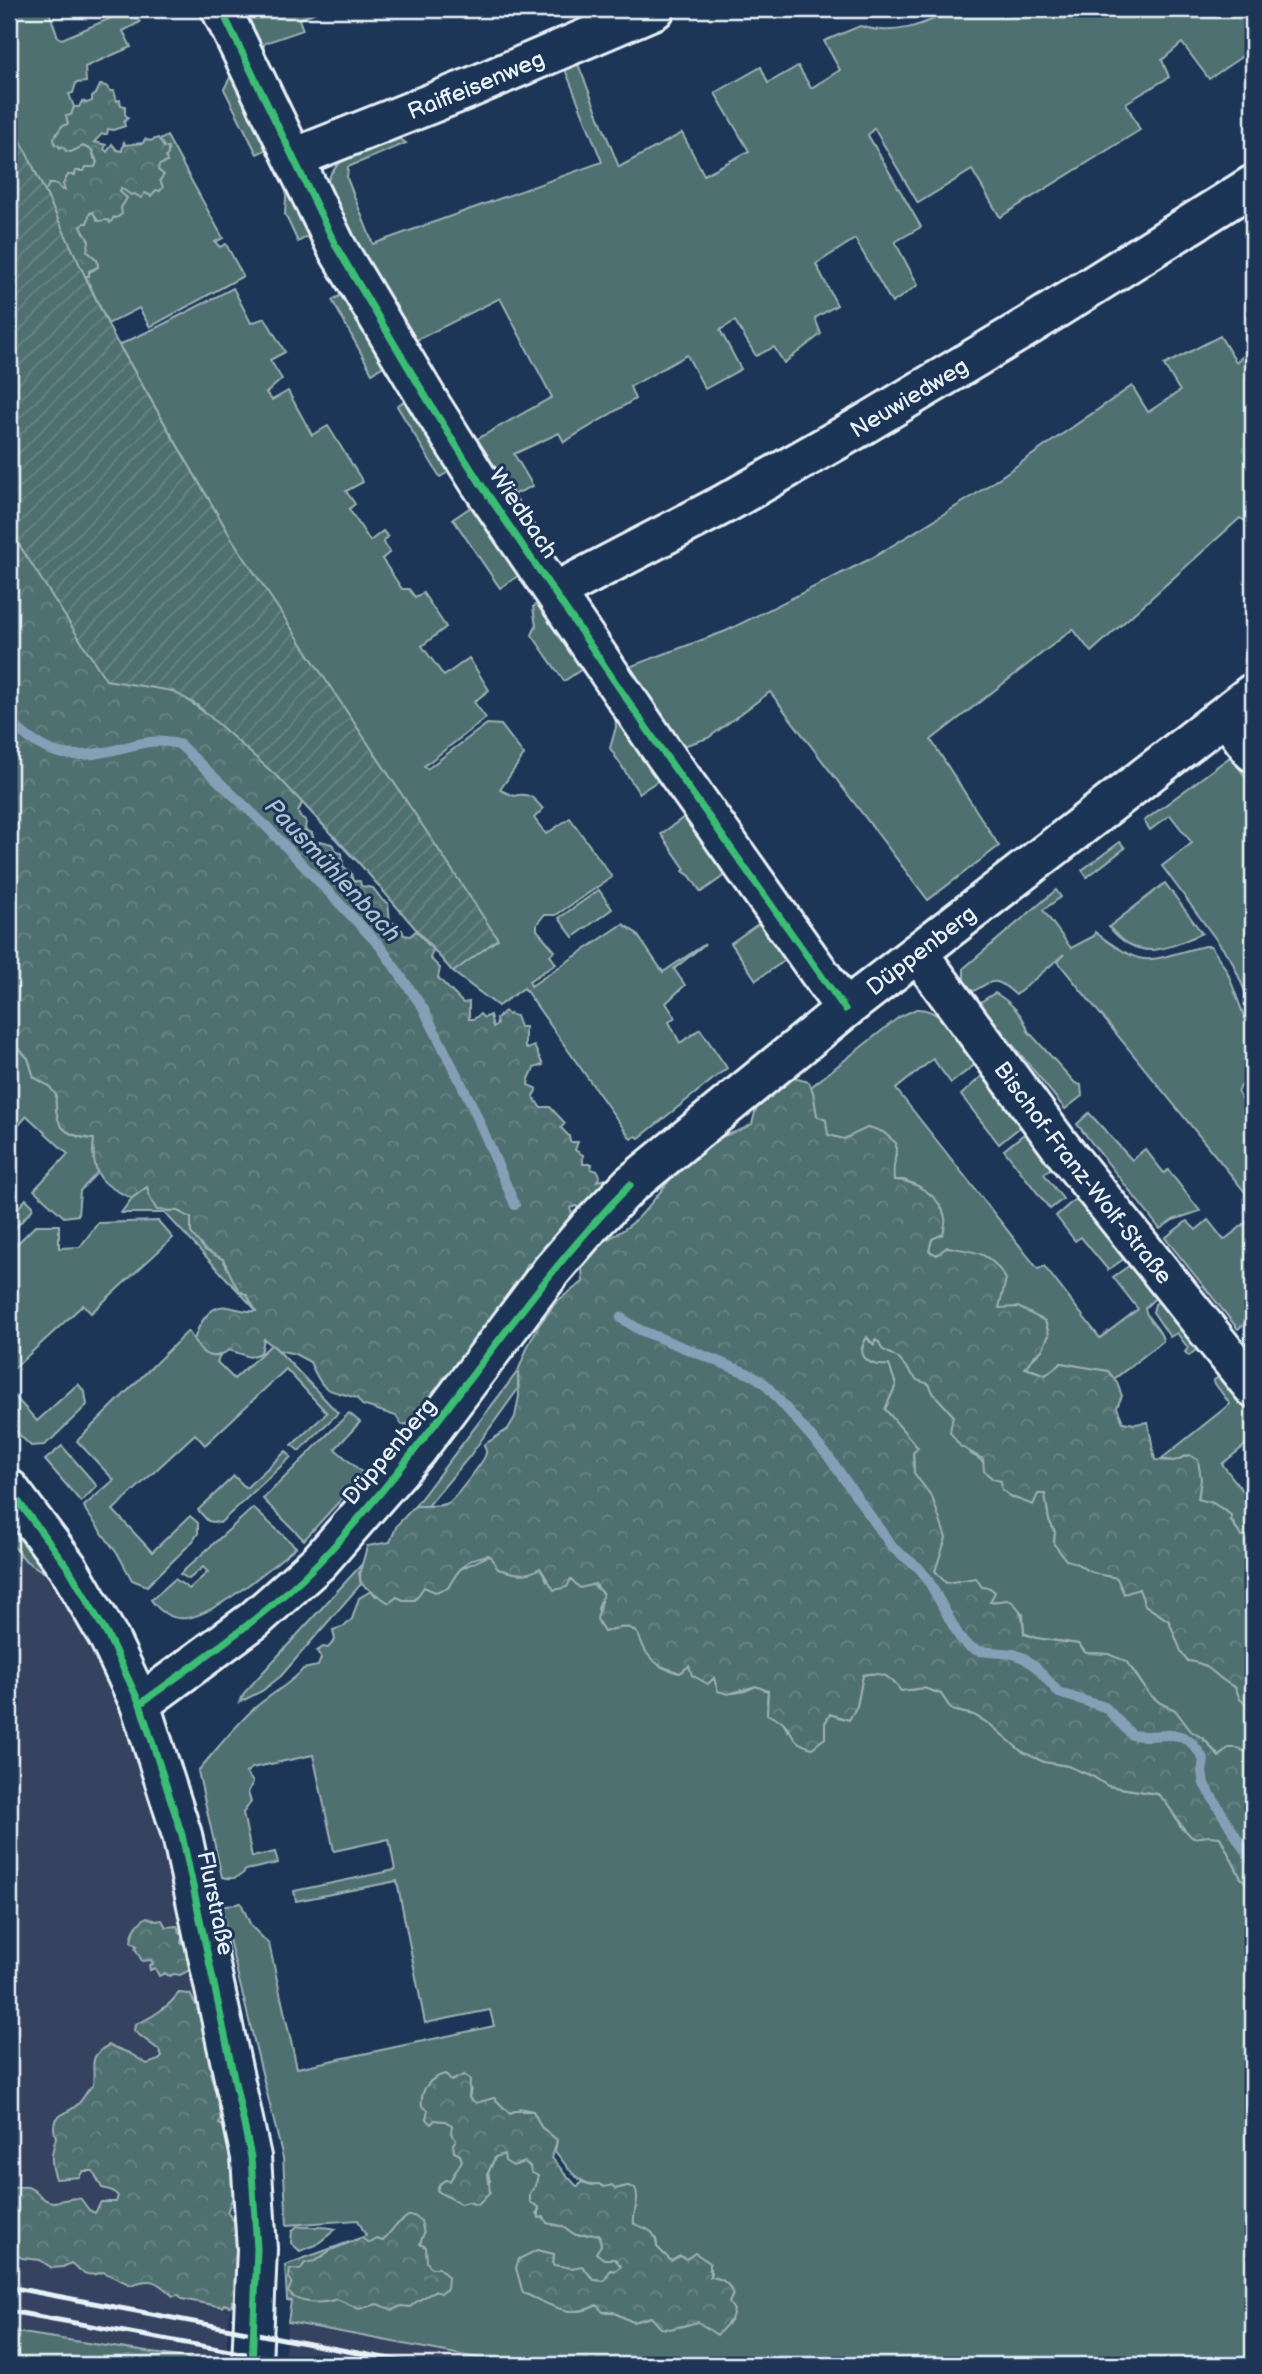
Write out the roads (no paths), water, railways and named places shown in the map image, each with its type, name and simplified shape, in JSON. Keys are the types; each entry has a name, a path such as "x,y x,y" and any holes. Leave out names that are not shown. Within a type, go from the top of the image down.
{"street":[{"name":"Wiedbach","path":"221,9 337,248 480,483 764,898 845,1009"},
{"name":"Raiffeisenweg","path":"294,158 482,83 655,9"},
{"name":"Neuwiedweg","path":"555,592 726,503 858,428 1030,325 1253,185"},
{"name":"Düppenberg","path":"140,1704 254,1620 319,1562 416,1451 552,1270 630,1185 845,1009 1239,704"},
{"path":"1239,704 1253,752"},
{"name":"Bischof-Franz-Wolf-Straße","path":"918,953 1060,1146 1253,1387"},
{"name":"Flurstraße","path":"9,1489 48,1538 84,1593 140,1704 181,1835 251,2157 257,2249 252,2365"}],"waterway":[{"name":"Pausmühlenbach","path":"9,720 36,743 63,754 108,752 152,742 179,744 268,828 380,946 423,1008 472,1105 515,1205"},
{"path":"621,1318 640,1330 754,1376 765,1384 828,1456 893,1548 919,1568 927,1578 960,1638 969,1647 1024,1658 1036,1667 1059,1693 1105,1707 1132,1735 1173,1735 1188,1740 1204,1760 1204,1784 1253,1864"}],"railway":[{"path":"9,2287 421,2365"},
{"path":"9,2311 307,2365"}]}
